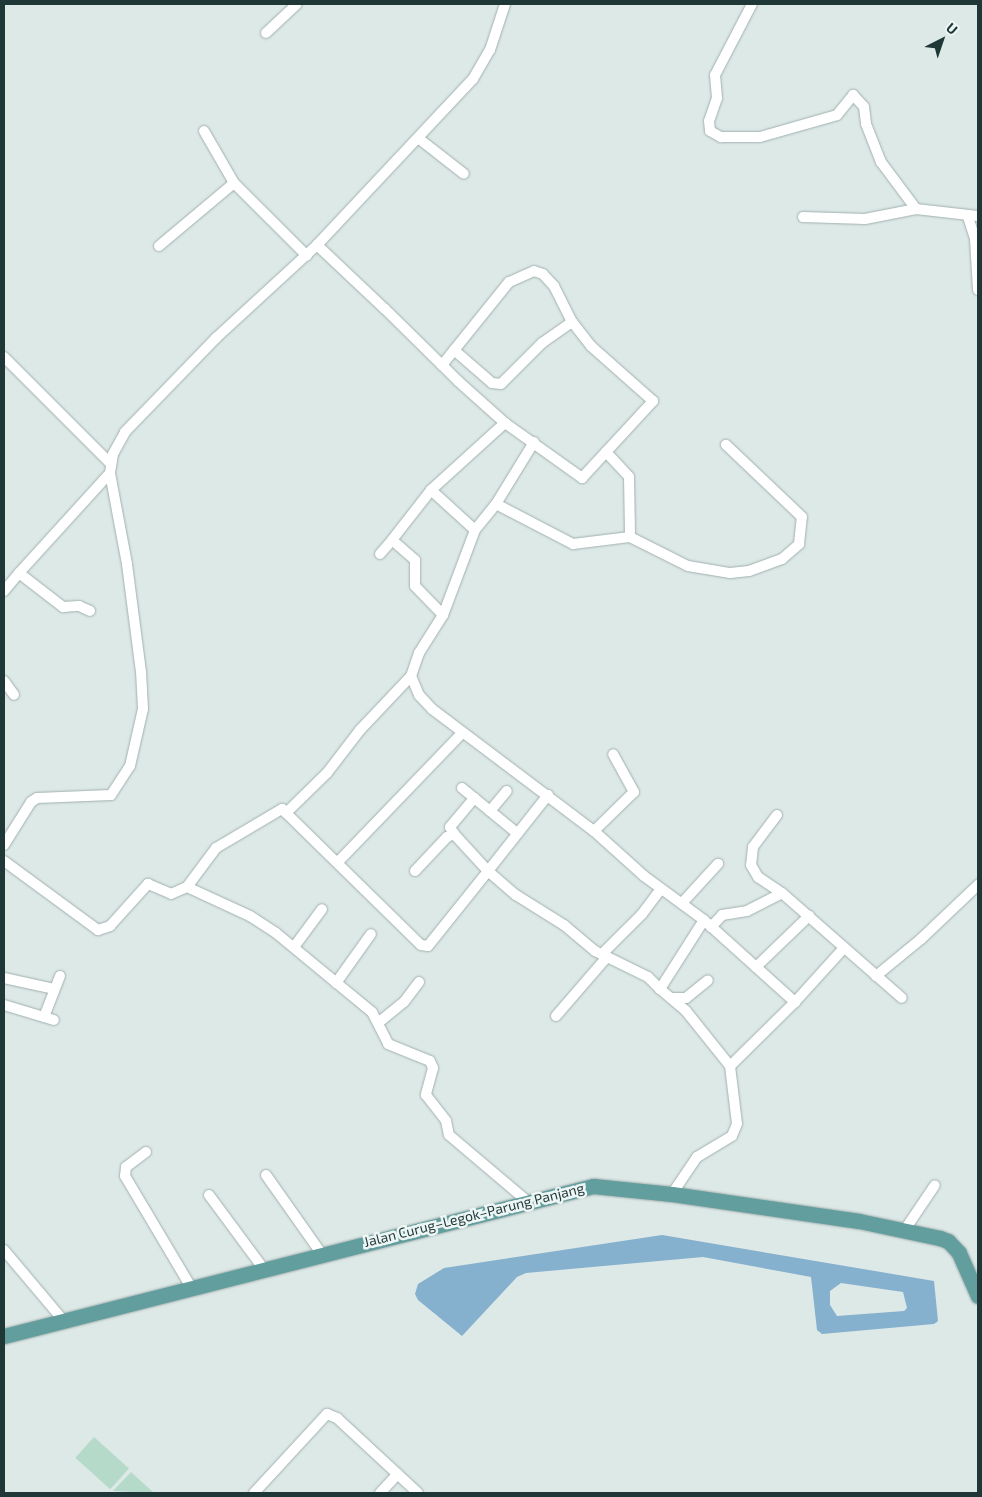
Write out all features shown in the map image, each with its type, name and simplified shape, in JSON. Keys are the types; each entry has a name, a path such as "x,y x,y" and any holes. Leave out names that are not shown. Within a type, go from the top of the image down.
{"main road":[{"name":"Jalan Curug–Legok–Parung Panjang","path":"4,1336 262,1268 592,1186 672,1194 940,1238 952,1244 964,1262 978,1296"}],"street":[{"path":"266,33 297,4"},
{"path":"4,591 110,468 125,432 159,394 307,256 481,68 505,4"},
{"path":"752,4 715,75 717,98 709,121 710,130 721,138 760,137 837,115 854,95 864,107 866,124 881,162 916,209"},
{"path":"204,132 234,183 307,256"},
{"path":"418,138 464,174"},
{"path":"159,246 234,183"},
{"path":"803,217 865,219 916,209 939,210 973,217 978,290"},
{"path":"317,245 442,365 505,423 582,478 653,401 591,346 572,322 554,286 543,274 526,272 509,282 442,365"},
{"path":"454,350 492,383 502,384 542,343 572,322"},
{"path":"4,357 110,468 127,564 141,672 143,709 130,766 111,795 37,798 31,802 4,845"},
{"path":"380,554 432,490 505,423"},
{"path":"286,813 327,773 360,730 411,676 419,653 443,615 475,530 496,504 534,442"},
{"path":"496,504 573,544 630,537 688,566 730,574 768,566 790,553 799,544 800,515 726,445"},
{"path":"606,452 629,477 630,537"},
{"path":"432,490 475,530"},
{"path":"392,540 415,560 415,586 443,615"},
{"path":"20,573 63,607 79,606 90,611"},
{"path":"411,676 419,695 462,733 548,795 662,889 683,902 795,1002"},
{"path":"4,681 14,695"},
{"path":"338,862 462,733"},
{"path":"594,831 634,792 612,754"},
{"path":"462,788 518,834"},
{"path":"490,811 507,790"},
{"path":"4,861 98,930 106,929 148,884 170,894 187,887 216,848 278,810 286,813 338,862 414,940 425,946 548,795"},
{"path":"474,798 450,827 454,834 488,871 516,895 605,955 648,977 686,1011 730,1066 736,1130 721,1144 697,1157 672,1194"},
{"path":"777,815 754,847 751,865 758,877 782,893 902,998"},
{"path":"416,871 447,837 454,834"},
{"path":"683,902 718,864"},
{"path":"876,976 921,939 978,884"},
{"path":"187,887 250,916 294,947 372,1012 388,1044 433,1064 426,1095 446,1121 449,1135 527,1201"},
{"path":"556,1016 662,889"},
{"path":"660,989 708,924 722,915 747,910 782,893"},
{"path":"294,947 322,909"},
{"path":"756,967 809,916"},
{"path":"336,983 371,934"},
{"path":"730,1066 795,1002 844,948"},
{"path":"4,1005 49,1019 54,989 60,976"},
{"path":"4,978 54,989"},
{"path":"670,998 686,998 708,980"},
{"path":"378,1023 404,1002 419,982"},
{"path":"146,1152 126,1167 125,1176 191,1287"},
{"path":"266,1175 321,1254"},
{"path":"904,1231 935,1185"},
{"path":"210,1195 262,1268"},
{"path":"4,1250 63,1320"},
{"path":"254,1493 327,1414 337,1418 418,1493"},
{"path":"380,1493 398,1474"}],"green space":[{"path":"94,1437 129,1468 110,1489 75,1458"},
{"path":"131,1472 153,1492 113,1491"}],"water":[{"path":"662,1235 934,1281 938,1321 934,1324 822,1334 817,1330 811,1277 703,1257 526,1273 517,1277 462,1336 418,1300 415,1294 418,1284 444,1268","holes":["841,1283 903,1292 907,1308 904,1311 837,1316 830,1305 830,1291"]}]}
